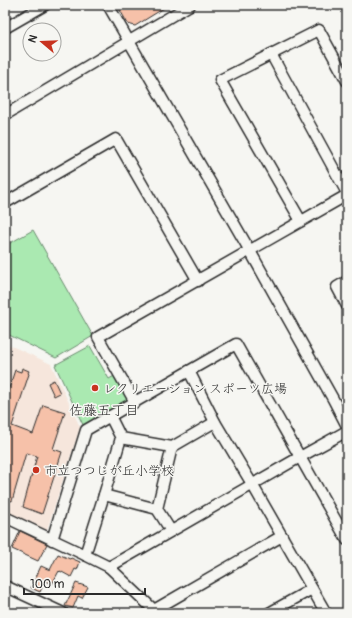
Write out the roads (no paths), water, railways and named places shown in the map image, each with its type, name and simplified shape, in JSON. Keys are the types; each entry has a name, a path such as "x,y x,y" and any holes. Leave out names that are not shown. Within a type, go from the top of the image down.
{"street":[{"path":"5,28 31,8 45,5"},
{"path":"108,5 250,251 347,426"},
{"path":"5,115 190,5"},
{"path":"300,221 220,80 319,30 347,81"},
{"path":"135,402 98,337 347,194 271,54"},
{"path":"5,203 116,139 198,280"},
{"path":"347,281 337,287 347,306"},
{"path":"52,540 86,430 236,344 347,540"},
{"path":"189,371 215,422 326,613"},
{"path":"85,555 122,438 110,416"},
{"path":"122,438 172,447 215,422"},
{"path":"109,567 347,431"},
{"path":"157,509 172,447"},
{"path":"104,495 157,509 171,531"},
{"path":"5,517 109,567 154,612 282,536"},
{"path":"5,586 63,613"},
{"path":"269,613 312,589"}],"place":[{"name":"レクリエーション スポーツ広場","path":"95,388"},
{"name":"市立つつじが丘小学校","path":"36,470"}],"district":[{"name":"佐藤五丁目","path":"104,410"}]}
